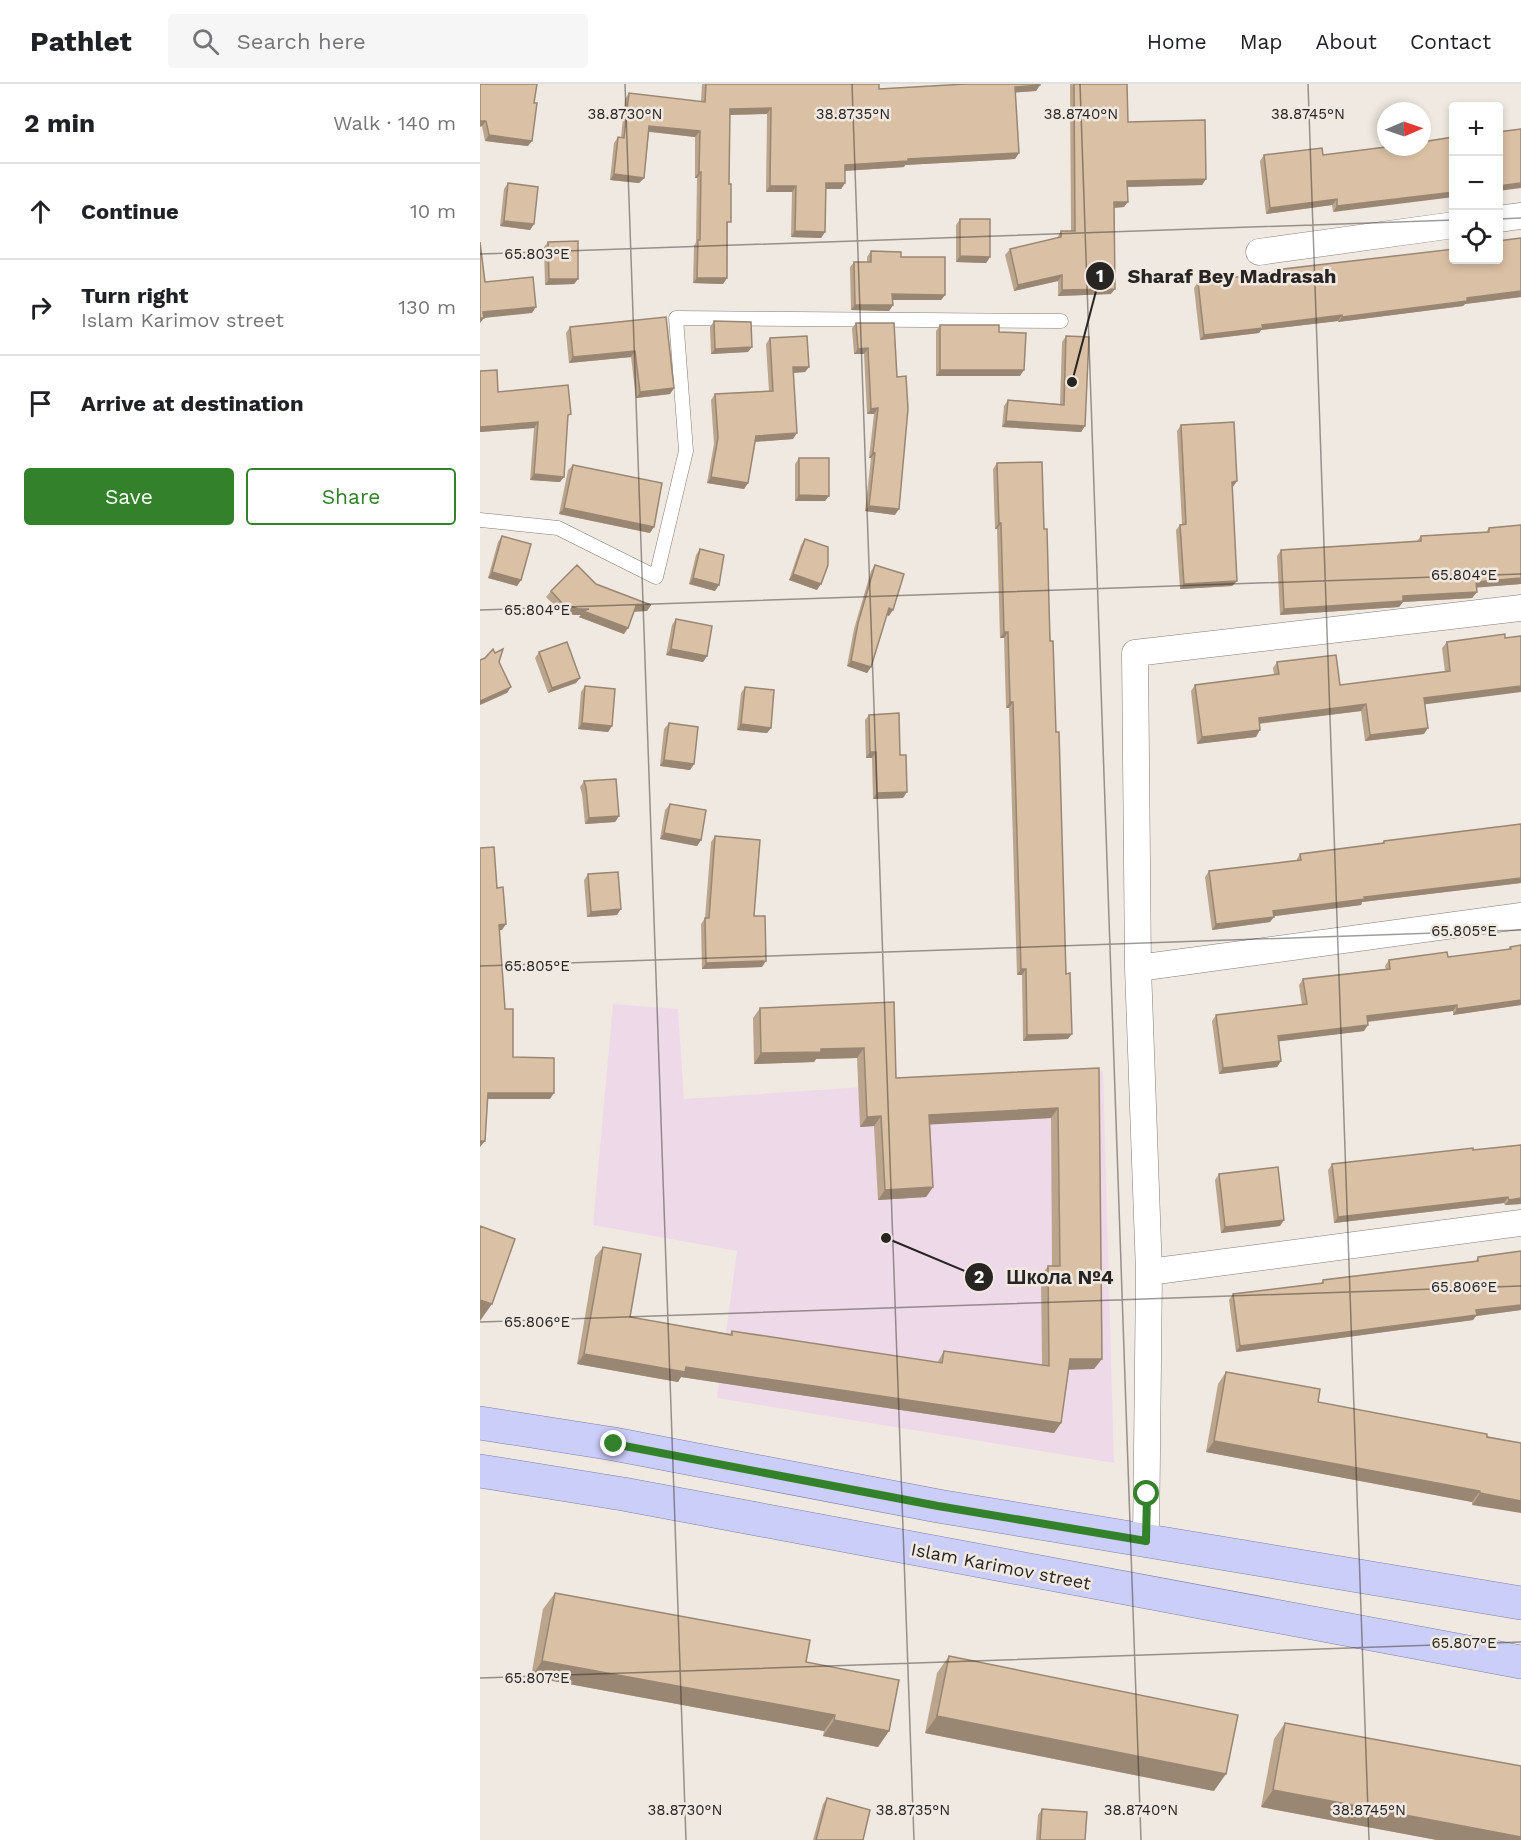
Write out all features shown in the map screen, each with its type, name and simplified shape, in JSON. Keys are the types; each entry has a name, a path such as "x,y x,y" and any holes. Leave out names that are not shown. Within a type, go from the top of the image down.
{"main road":[{"path":"480,1423 614,1444 928,1504 1521,1603"},
{"name":"Islam Karimov street","path":"480,1471 623,1494 1521,1662"}],"street":[{"path":"1503,218 1521,216"},
{"path":"1259,252 1449,226"},
{"path":"1146,1541 1149,1272 1138,968 1135,652 1521,608"},
{"path":"1138,968 1521,916"},
{"path":"1149,1272 1521,1223"}],"lane":[{"path":"480,520 558,528 656,577 686,451 676,318 1061,321"}],"shaded area":[{"path":"613,1004 678,1009 684,1099 1103,1071 1114,1463 717,1398 737,1251 593,1225"}],"building":[{"path":"480,84 537,84 532,141 489,135 486,121 480,121"},
{"path":"706,84 879,84 879,89 966,84 1040,85 1015,87 1019,153 845,165 845,183 826,183 825,232 795,231 796,186 770,186 771,108 730,109 731,222 727,222 727,278 697,278 698,240 700,240 700,131 649,126 644,178 614,174 618,137 624,138 629,93 705,102"},
{"path":"1074,84 1127,84 1128,122 1205,120 1206,179 1127,181 1128,202 1114,202 1115,289 1062,290 1062,275 1018,285 1010,249 1061,237 1061,231 1075,231"},
{"path":"1521,129 1521,183 1503,185 1503,131"},
{"path":"1449,138 1449,193 1337,206 1337,199 1270,208 1264,155 1322,148 1323,155 1377,148 1377,156 1431,156 1431,141"},
{"path":"508,183 538,187 534,224 504,221"},
{"path":"960,219 990,219 990,257 960,256"},
{"path":"1521,238 1521,291 1467,298 1467,301 1262,325 1263,328 1204,335 1198,282 1275,272 1275,270 1449,250 1449,264 1503,264 1503,240"},
{"path":"578,241 578,279 549,279 548,242"},
{"path":"480,242 485,282 533,277 536,307 483,312 484,318 480,318"},
{"path":"871,251 901,252 901,257 945,257 945,295 892,294 893,305 855,305 854,262 871,262"},
{"path":"666,317 674,388 640,392 635,351 573,357 570,327"},
{"path":"714,321 751,322 752,347 715,349"},
{"path":"856,323 894,323 897,377 906,376 908,409 899,509 869,506 878,408 871,409 868,348 858,349"},
{"path":"940,325 999,325 999,332 1026,333 1024,370 940,370"},
{"path":"807,336 809,367 793,367 797,433 756,436 748,483 711,477 718,438 715,394 773,391 770,338"},
{"path":"1066,336 1089,337 1085,426 1006,421 1008,400 1064,405"},
{"path":"497,370 498,392 568,385 571,414 568,415 564,477 534,474 538,422 480,427 480,371"},
{"path":"1234,422 1237,481 1232,482 1237,581 1184,584 1180,525 1186,524 1181,425"},
{"path":"799,458 829,458 829,496 799,495"},
{"path":"1042,462 1044,529 1047,529 1050,641 1053,641 1056,732 1059,732 1066,974 1070,973 1072,1034 1027,1035 1026,969 1021,969 1013,702 1010,702 1008,632 1004,632 997,463"},
{"path":"573,465 662,483 654,527 564,508"},
{"path":"1521,525 1521,578 1476,582 1477,592 1403,596 1403,601 1284,609 1281,550 1421,541 1421,536 1489,532 1489,528"},
{"path":"502,536 531,544 521,580 492,572"},
{"path":"805,539 828,547 828,565 821,584 793,574"},
{"path":"700,549 724,555 719,585 693,578"},
{"path":"577,565 596,584 651,605 636,606 628,628 583,611 589,609 578,609 562,603 551,591"},
{"path":"875,565 904,574 893,610 889,608 871,667 851,661 858,623"},
{"path":"676,619 712,626 707,656 671,649"},
{"path":"1505,634 1505,638 1521,636 1521,686 1424,698 1428,728 1370,735 1366,704 1259,718 1260,730 1202,737 1195,685 1279,674 1277,662 1336,655 1340,685 1450,671 1447,642"},
{"path":"567,642 580,678 552,688 539,652"},
{"path":"493,649 495,653 503,649 499,662 511,687 480,701 480,660"},
{"path":"585,686 615,689 612,726 582,723"},
{"path":"745,687 774,690 771,728 741,724"},
{"path":"899,713 900,755 906,755 907,792 877,793 876,752 870,752 869,715"},
{"path":"669,723 698,727 694,764 664,760"},
{"path":"616,779 619,816 589,818 584,781"},
{"path":"670,804 706,810 701,840 664,833"},
{"path":"1521,824 1521,878 1364,897 1365,899 1273,911 1274,917 1216,924 1209,871 1301,860 1300,854 1384,843 1384,841"},
{"path":"715,836 760,840 754,916 765,916 766,961 706,963 705,918 709,918"},
{"path":"494,847 497,888 503,887 506,924 499,925 505,1009 513,1009 513,1057 554,1058 554,1093 488,1093 485,1141 480,1141 480,848"},
{"path":"618,872 621,909 591,912 588,874"},
{"path":"1521,945 1521,1000 1457,1009 1457,1005 1367,1016 1368,1025 1278,1036 1281,1061 1223,1068 1216,1015 1307,1004 1303,979 1390,969 1389,960 1447,952 1448,957 1511,949 1510,947"},
{"path":"894,1002 896,1078 1099,1068 1102,1359 1070,1359 1061,1423 686,1367 685,1372 584,1354 603,1247 641,1254 630,1317 732,1335 732,1331 942,1363 944,1351 1049,1366 1048,1266 1060,1266 1058,1108 929,1115 933,1187 885,1190 881,1116 867,1117 864,1048 821,1049 821,1052 761,1053 760,1008"},
{"path":"1521,1145 1521,1198 1509,1200 1508,1197 1338,1217 1332,1164 1473,1148 1473,1150"},
{"path":"1278,1167 1284,1220 1225,1227 1219,1174"},
{"path":"480,1226 515,1239 492,1304 480,1300"},
{"path":"1521,1251 1521,1305 1476,1310 1477,1315 1240,1346 1233,1294 1323,1283 1323,1280 1478,1261 1478,1257"},
{"path":"1226,1372 1320,1389 1318,1402 1487,1434 1487,1437 1521,1443 1521,1501 1480,1493 1480,1491 1214,1441"},
{"path":"555,1593 810,1640 806,1662 899,1680 889,1731 834,1720 835,1715 542,1661"},
{"path":"949,1656 1238,1715 1226,1774 937,1716"},
{"path":"1285,1723 1521,1766 1521,1837 1273,1790"},
{"path":"827,1798 870,1810 863,1840 816,1840"},
{"path":"1042,1809 1087,1812 1085,1840 1040,1840"}],"place":[{"name":"Sharaf Bey Madrasah","path":"1072,382"},
{"name":"Школа №4","path":"886,1238"}],"route":[{"path":"614,1444 938,1506 1146,1541 1147,1494"}]}
